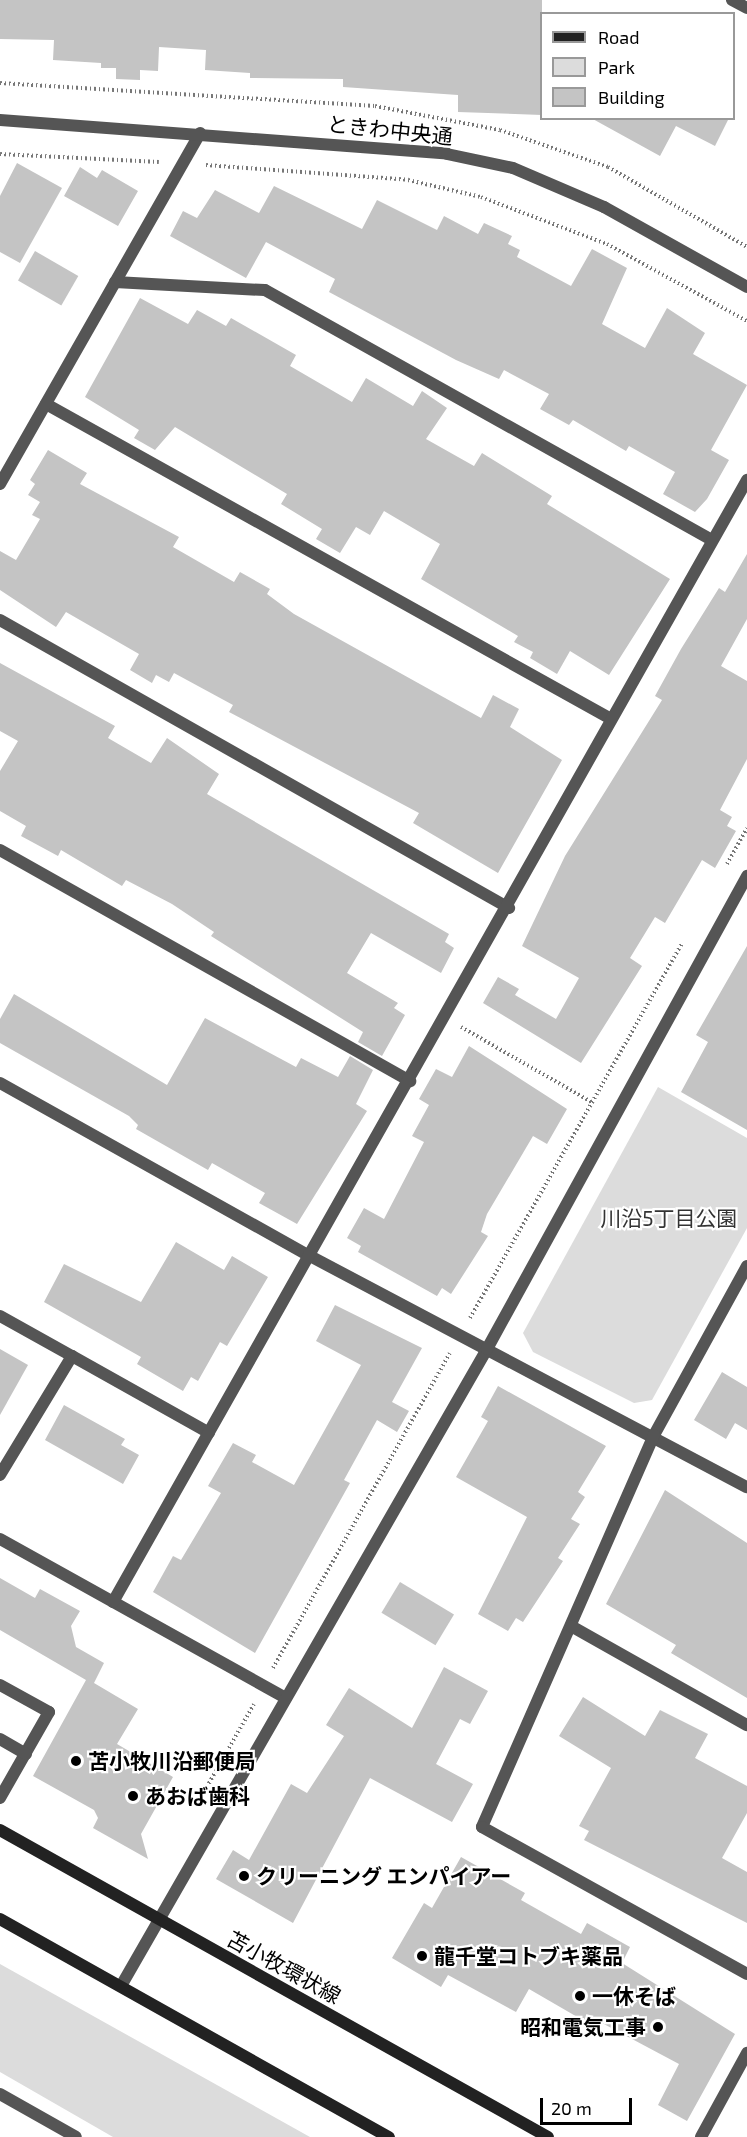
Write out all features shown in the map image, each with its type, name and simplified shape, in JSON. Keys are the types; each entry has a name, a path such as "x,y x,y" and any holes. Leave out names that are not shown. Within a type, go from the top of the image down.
{"main road":[{"name":"苫小牧環状線","path":"0,1830 548,2137"},
{"path":"0,1918 389,2137"}],"street":[{"path":"732,0 747,8"},
{"name":"ときわ中央通","path":"0,120 200,133 447,154 513,168 604,207 747,286"},
{"path":"0,484 200,133"},
{"path":"115,282 265,290 712,540"},
{"path":"46,404 610,719"},
{"path":"113,1602 508,908 610,719 747,480"},
{"path":"0,620 508,908"},
{"path":"0,850 410,1081"},
{"path":"121,1986 487,1349 747,876"},
{"path":"0,1083 310,1256 654,1435 747,1487"},
{"path":"747,1266 654,1435 482,1827 747,1974"},
{"path":"0,1316 209,1433"},
{"path":"0,1475 72,1356"},
{"path":"0,1539 286,1698"},
{"path":"571,1626 747,1725"},
{"path":"0,1685 49,1712 0,1798"},
{"path":"0,1739 26,1754"},
{"path":"700,2137 747,2053"},
{"path":"0,2094 76,2137"}],"path":[{"path":"0,154 183,163 408,180 481,196 607,244 747,321"},
{"path":"724,869 747,828"},
{"path":"196,1808 684,940"},
{"path":"458,1025 593,1103"}],"green space":[{"name":"川沿5丁目公園","path":"658,1087 747,1138 747,1228 652,1400 634,1403 533,1352 523,1333"},
{"path":"0,1964 310,2137 113,2137 0,2072"}],"building":[{"path":"0,0 542,0 540,115 458,112 458,95 343,87 343,79 250,78 250,73 205,70 206,50 159,47 158,71 140,70 140,80 116,79 116,68 101,68 101,63 53,60 54,40 0,39"},
{"path":"595,120 728,120 715,146 676,126 660,156"},
{"path":"17,163 62,188 20,263 0,252 0,196"},
{"path":"80,167 97,178 102,170 138,191 118,226 64,196"},
{"path":"274,186 362,229 377,200 437,230 444,216 478,234 484,223 512,236 508,244 520,250 517,257 571,286 592,249 627,268 602,324 645,348 667,308 705,333 693,354 747,385 711,450 729,460 707,499 695,512 663,494 675,472 629,446 626,451 573,420 569,425 540,409 549,394 504,370 499,379 456,360 329,292 335,279 266,242 246,278 170,236 183,211 197,218 215,190 259,213"},
{"path":"35,251 78,276 61,305 18,280"},
{"path":"140,298 188,324 197,310 226,326 231,318 296,355 290,366 352,402 366,378 413,406 422,391 447,408 426,439 474,466 482,453 552,496 547,504 670,579 609,675 570,651 557,674 530,658 533,652 514,642 518,636 421,579 440,544 384,511 370,535 356,527 340,553 316,539 322,529 281,504 287,494 175,427 155,450 134,438 139,430 85,397"},
{"path":"48,450 87,473 80,484 179,537 173,547 234,582 240,572 270,589 267,594 294,614 481,718 493,695 519,709 510,727 562,760 498,873 413,823 419,813 229,712 233,705 174,673 169,682 156,675 152,683 130,670 139,654 66,612 56,627 0,590 0,551 16,560 40,519 32,515 40,502 28,495 35,484 30,480"},
{"path":"747,554 747,619 721,666 747,681 747,759 720,810 732,817 727,826 736,831 715,868 702,860 665,923 655,917 630,958 642,966 581,1063 483,1003 498,977 519,989 515,995 556,1019 579,978 522,946 565,856 662,700 655,696 681,649 719,588 725,592"},
{"path":"0,663 115,726 108,738 151,763 167,738 219,774 207,794 449,934 445,942 454,948 441,973 371,933 347,973 398,1003 394,1008 405,1015 382,1056 358,1042 363,1032 211,936 214,932 172,904 126,880 122,886 61,850 58,856 21,836 26,826 0,811 0,771 18,741 0,731"},
{"path":"747,946 747,1130 681,1092 708,1042 696,1035"},
{"path":"14,994 167,1085 205,1018 296,1067 301,1058 338,1077 350,1056 373,1070 356,1104 367,1111 297,1224 259,1203 265,1193 212,1163 208,1170 136,1129 138,1125 129,1116 0,1043 0,1019"},
{"path":"469,1046 567,1109 547,1144 533,1136 487,1214 481,1232 488,1236 451,1294 442,1288 437,1296 358,1252 361,1246 347,1238 364,1208 384,1219 424,1142 412,1136 429,1105 419,1099 436,1069 452,1077"},
{"path":"176,1242 224,1270 232,1256 268,1277 227,1346 220,1342 198,1381 191,1377 183,1391 137,1364 141,1357 44,1302 64,1264 141,1302"},
{"path":"335,1305 422,1348 392,1402 409,1411 397,1432 377,1420 344,1480 350,1483 255,1653 153,1592 173,1556 181,1560 221,1493 208,1486 233,1443 256,1455 252,1462 294,1485 361,1365 316,1341"},
{"path":"0,1349 28,1365 0,1415"},
{"path":"722,1372 747,1387 747,1430 735,1423 726,1439 694,1420"},
{"path":"498,1386 606,1446 578,1492 585,1497 571,1519 580,1524 558,1558 563,1561 523,1622 516,1618 508,1631 478,1614 527,1517 456,1477 488,1421 481,1417"},
{"path":"64,1405 125,1439 121,1445 139,1455 123,1484 45,1440"},
{"path":"665,1490 747,1543 747,1698 671,1653 676,1645 606,1604"},
{"path":"0,1578 35,1598 40,1589 80,1611 71,1626 76,1647 104,1663 94,1683 138,1709 117,1744 173,1777 141,1834 148,1859 93,1828 98,1818 94,1810 33,1776 86,1680 0,1630"},
{"path":"400,1582 454,1614 435,1645 381,1613"},
{"path":"444,1667 488,1691 470,1724 460,1719 436,1764 473,1784 452,1822 370,1778 293,1923 216,1879 233,1850 249,1860 291,1784 307,1793 344,1736 326,1725 349,1688 412,1728"},
{"path":"583,1697 645,1736 660,1710 708,1734 695,1758 747,1786 747,1813 722,1858 747,1872 747,1923 584,1840 589,1831 579,1826 611,1768 559,1736"},
{"path":"461,1857 525,1893 521,1900 581,1934 587,1923 630,1947 622,1963 735,2034 687,2121 658,2105 679,2064 602,2023 598,2029 529,1989 516,2012 448,1975 441,1987 392,1958 424,1903 432,1908"}],"place":[{"name":"苫小牧川沿郵便局","path":"76,1761"},
{"name":"あおば歯科","path":"133,1796"},
{"name":"クリーニング エンパイアー","path":"244,1876"},
{"name":"龍千堂コトブキ薬品","path":"422,1956"},
{"name":"一休そば","path":"580,1996"},
{"name":"昭和電気工事","path":"658,2027"}]}
